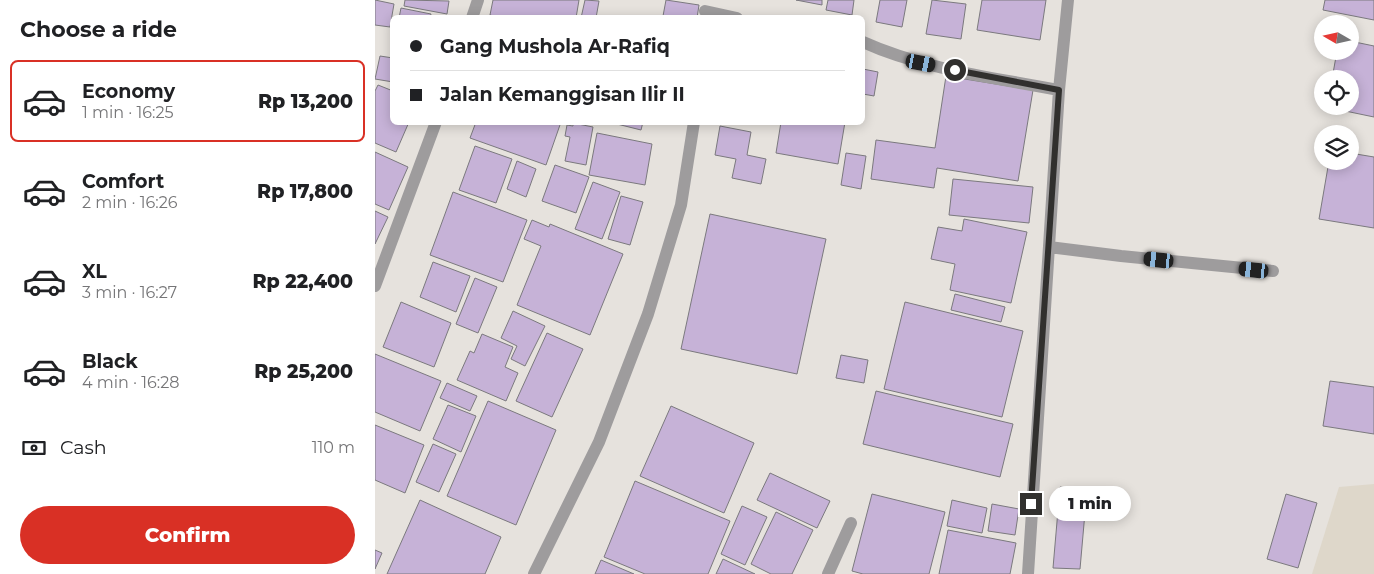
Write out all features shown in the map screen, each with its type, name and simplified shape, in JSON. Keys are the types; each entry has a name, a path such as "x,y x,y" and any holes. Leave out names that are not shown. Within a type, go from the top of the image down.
{"street":[{"path":"474,15 478,0"},
{"path":"1028,574 1059,90 1068,0"},
{"path":"705,10 725,15"},
{"path":"865,43 921,63 1059,90"},
{"path":"375,286 435,125"},
{"path":"534,574 599,442 648,314 681,205 694,125"},
{"path":"1049,247 1273,271"},
{"path":"828,574 851,523"}],"shaded area":[{"path":"1374,484 1374,574 1312,574 1339,487"}],"building":[{"path":"375,0 394,4 392,15 390,15 390,27 375,25"},
{"path":"405,0 449,1 447,14 404,6"},
{"path":"493,0 579,0 576,15 490,15"},
{"path":"585,0 599,1 597,15 582,15"},
{"path":"666,0 699,5 697,15 663,15"},
{"path":"796,0 822,0 822,5"},
{"path":"828,0 854,0 852,15 826,10"},
{"path":"880,0 907,0 902,27 876,22"},
{"path":"932,0 966,4 961,39 926,34"},
{"path":"982,0 1046,0 1040,40 977,30"},
{"path":"1325,0 1374,0 1374,20 1359,17 1359,15 1323,10"},
{"path":"401,8 431,14 431,15 400,15"},
{"path":"1359,43 1374,46 1374,117 1359,114 1359,70 1334,70 1335,60 1359,60"},
{"path":"380,56 390,58 390,82 375,79"},
{"path":"865,69 878,72 874,96 865,94"},
{"path":"946,76 1033,90 1018,181 937,168 934,188 871,179 876,140 935,148"},
{"path":"378,85 390,90 390,125 408,125 396,152 375,143 375,91"},
{"path":"475,125 560,125 546,165 470,138"},
{"path":"567,125 593,127 586,165 565,161 570,137 565,136"},
{"path":"621,125 642,125 641,130"},
{"path":"781,125 844,125 838,164 776,153"},
{"path":"720,126 751,132 747,155 766,159 761,184 732,178 736,159 715,155"},
{"path":"597,133 652,144 645,185 589,175"},
{"path":"475,146 512,159 496,203 459,190"},
{"path":"375,152 408,167 389,210 375,204"},
{"path":"846,153 866,156 861,189 841,185"},
{"path":"1359,154 1374,157 1374,228 1319,219 1327,170 1359,170"},
{"path":"517,161 536,169 526,197 507,189"},
{"path":"555,165 589,177 576,213 542,201"},
{"path":"953,179 1033,187 1029,223 949,215"},
{"path":"593,182 620,192 602,239 575,229"},
{"path":"453,192 527,220 503,282 430,255"},
{"path":"621,196 643,202 630,245 608,239"},
{"path":"375,211 388,217 375,244"},
{"path":"710,214 826,239 797,374 681,349"},
{"path":"964,219 1027,232 1011,303 950,290 955,264 931,259 938,227 962,231"},
{"path":"532,220 549,227 550,224 623,254 590,335 517,305 541,246 524,239"},
{"path":"433,262 470,276 456,312 420,297"},
{"path":"475,278 497,287 478,333 456,324"},
{"path":"955,294 1005,307 1001,322 951,310"},
{"path":"401,302 451,323 434,367 383,347"},
{"path":"905,302 1023,331 1002,417 884,389"},
{"path":"513,311 545,326 525,366 511,359 517,346 501,338"},
{"path":"547,333 583,349 552,417 516,401"},
{"path":"482,334 513,347 505,367 518,373 506,401 457,380 470,351 474,353"},
{"path":"375,354 441,381 420,431 375,412"},
{"path":"841,355 868,360 864,383 836,378"},
{"path":"1330,381 1374,387 1374,434 1323,426"},
{"path":"447,383 477,396 470,411 440,398"},
{"path":"876,391 1013,424 1000,477 863,444"},
{"path":"488,401 556,430 516,525 447,496"},
{"path":"448,405 476,416 461,452 433,439"},
{"path":"671,406 754,443 724,513 640,476"},
{"path":"375,425 424,445 405,493 375,480"},
{"path":"433,444 456,454 439,492 416,482"},
{"path":"770,473 830,501 817,528 757,500"},
{"path":"635,481 730,521 708,574 645,574 604,557"},
{"path":"1060,487 1087,490 1080,569 1053,568"},
{"path":"872,494 945,512 929,574 863,574 852,571"},
{"path":"1286,494 1317,503 1298,568 1267,559"},
{"path":"420,500 501,537 485,574 387,574"},
{"path":"952,500 987,508 982,533 947,526"},
{"path":"992,504 1019,509 1015,535 988,531"},
{"path":"742,506 767,517 745,565 721,554"},
{"path":"776,512 813,530 792,574 771,574 751,564"},
{"path":"948,530 1016,543 1010,574 939,574"},
{"path":"375,550 382,553 375,569"},
{"path":"723,559 755,574 716,574"},
{"path":"601,560 634,574 595,574"}],"route":[{"path":"955,70 1059,90 1031,504"}]}
